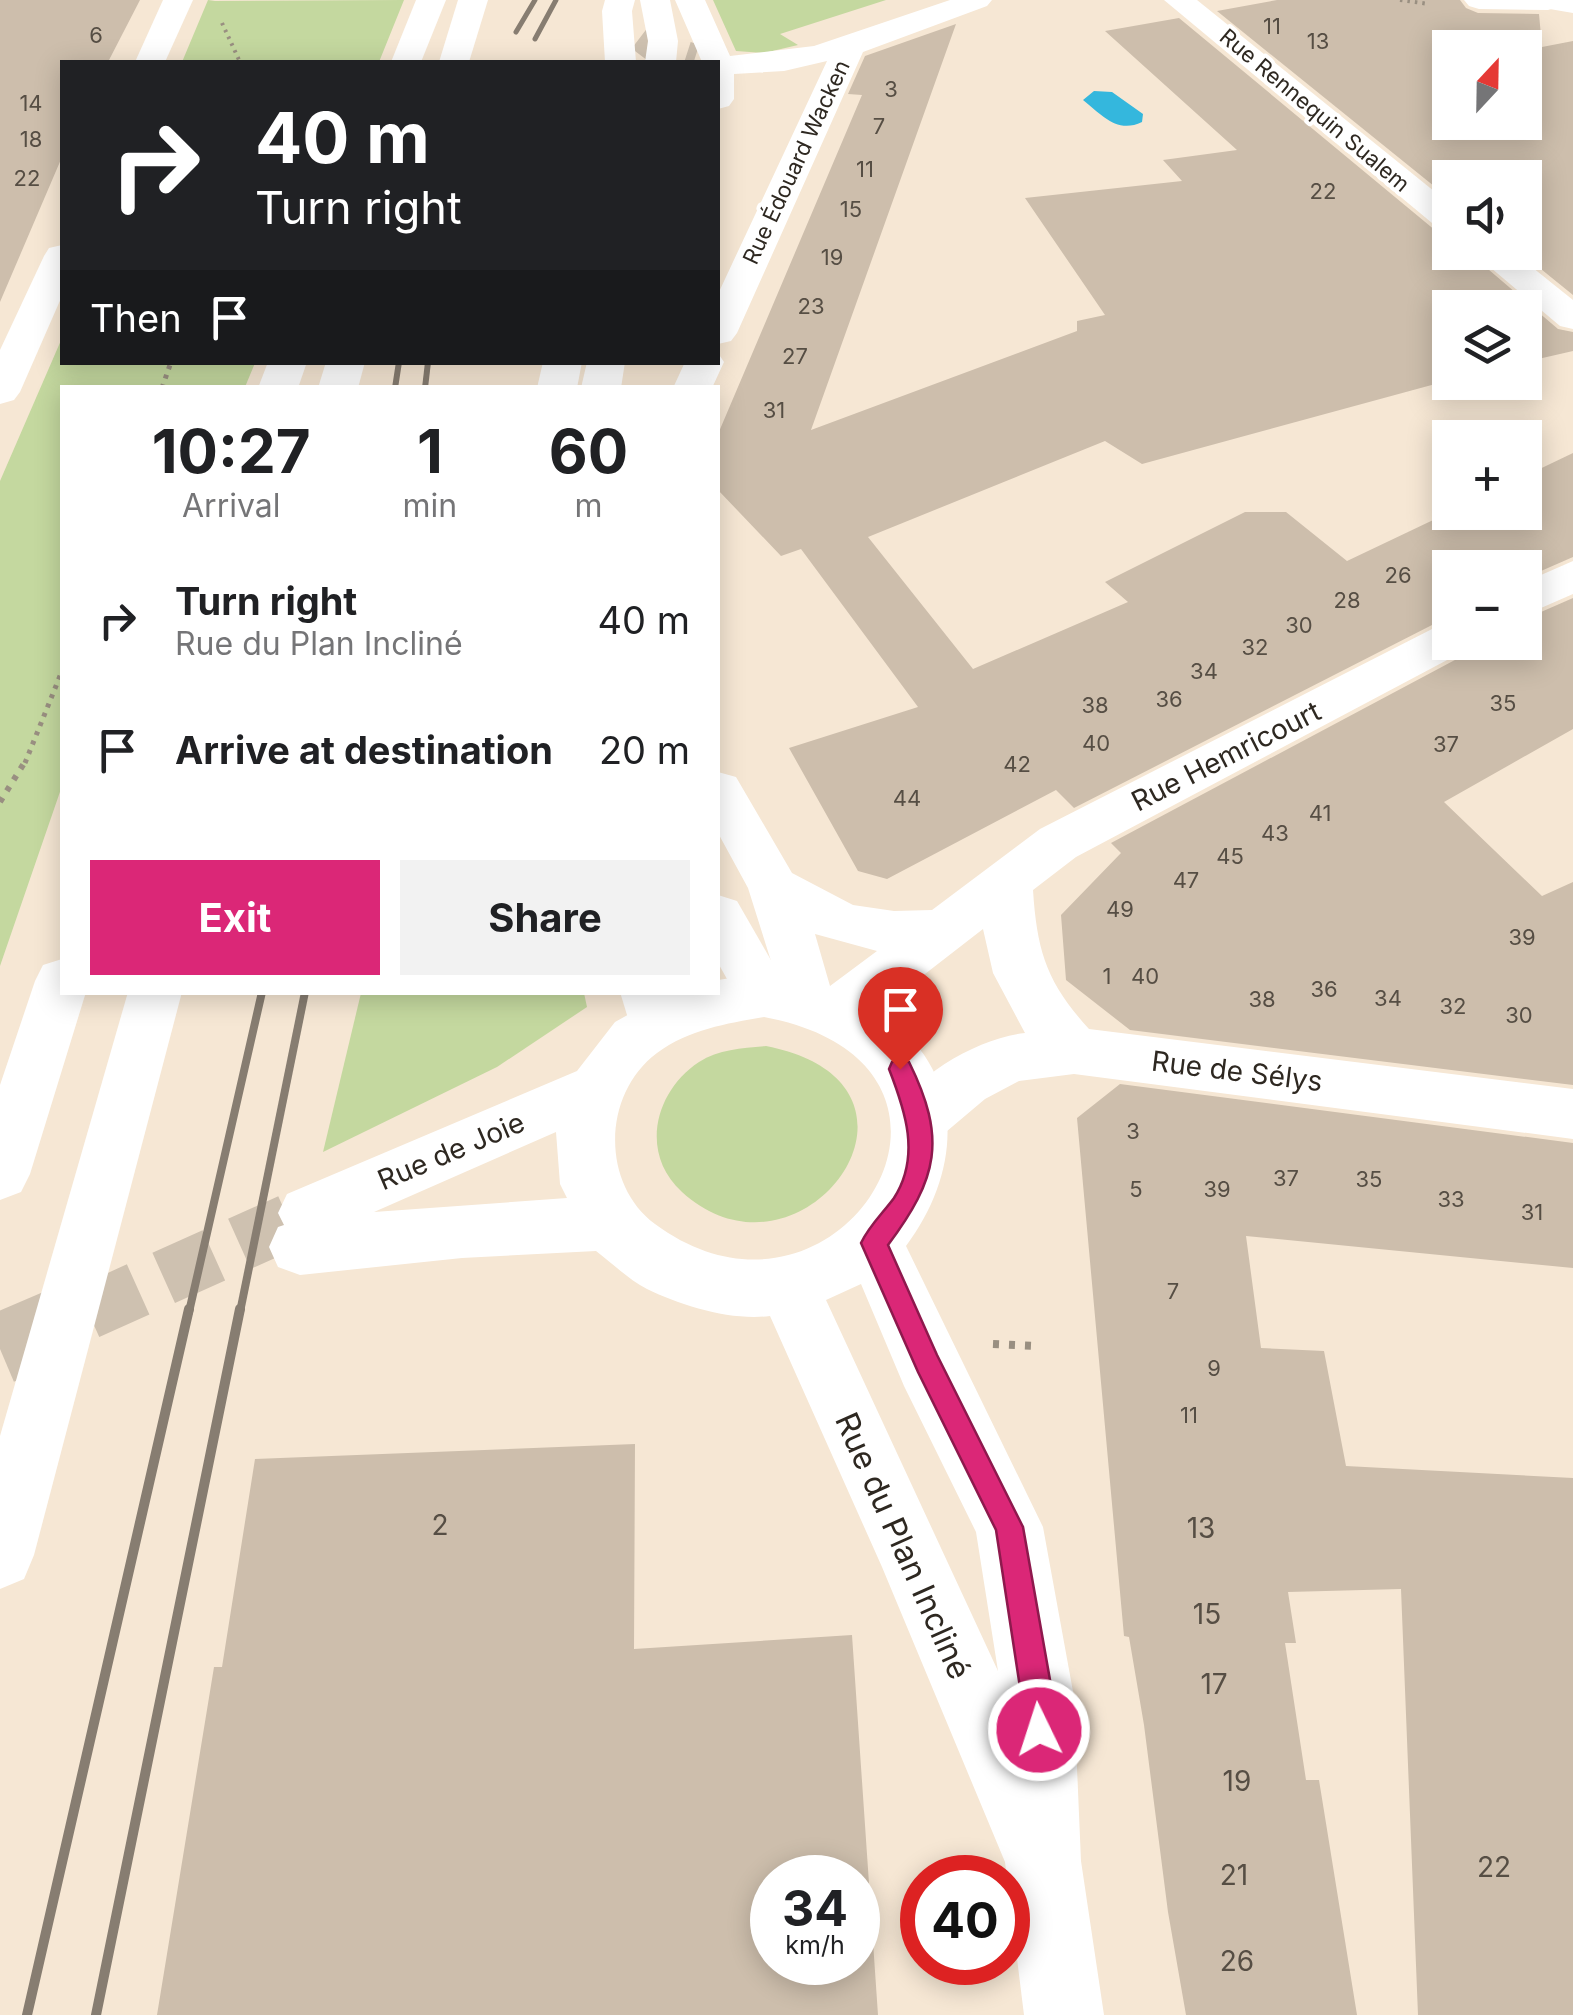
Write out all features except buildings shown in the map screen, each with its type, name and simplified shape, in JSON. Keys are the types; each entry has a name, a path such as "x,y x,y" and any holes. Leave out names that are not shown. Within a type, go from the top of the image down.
{"main road":[{"path":"151,60 178,0"},
{"path":"407,60 431,0"},
{"path":"455,60 473,0"},
{"path":"655,0 663,41 661,60"},
{"path":"690,0 707,60"},
{"name":"Rue Édouard Wacken","path":"720,64 750,66 850,46 977,0"},
{"name":"Rue Rennequin Sualem","path":"1179,0 1432,206"},
{"path":"1478,0 1573,4"},
{"path":"618,5 642,35"},
{"path":"618,5 622,60"},
{"name":"Rue Édouard Wacken","path":"720,330 850,46"},
{"path":"0,392 60,260"},
{"path":"1513,270 1573,318"},
{"path":"1542,592 1573,576"},
{"name":"Rue Hemricourt","path":"802,1004 941,930 1058,843 1432,648"},
{"path":"720,793 774,887 802,1004"},
{"path":"1006,880 1011,952 1023,986 1045,1020 1074,1051"},
{"path":"774,887 810,912 845,926 909,934 941,930"},
{"path":"720,918 802,1004 871,1037 900,1069 920,1119 920,1158 907,1200 874,1243 836,1268 788,1286 739,1289 687,1278 640,1252 609,1223 588,1180 582,1139 594,1089 650,1007 706,1002 802,1004"},
{"path":"0,1174 60,987"},
{"path":"0,1555 153,995"},
{"name":"Rue de Sélys","path":"920,1119 965,1082 1010,1058 1074,1051 1573,1114"},
{"name":"Rue de Joie","path":"594,1089 304,1230 462,1231 609,1223"},
{"name":"Rue du Plan Incliné","path":"874,1243 927,1364 1009,1527 1038,1697 1043,1861 1064,2015"},
{"name":"Rue du Plan Incliné","path":"788,1286 906,1543 1043,1861"}],"path":[{"path":"218,15 239,60"},
{"path":"0,802 16,781 39,734 60,676"}],"green space":[{"path":"208,0 404,0 380,60 183,60"},
{"path":"713,0 886,0 780,34 798,45 764,53 736,51"},
{"path":"60,343 60,365 254,365 246,385 60,385 60,792 0,966 0,481"},
{"path":"361,995 584,995 587,1007 497,1067 323,1152"},
{"path":"766,1046 823,1068 852,1100 857,1138 842,1174 813,1204 773,1221 728,1219 682,1192 669,1176 660,1159 658,1123 672,1089 699,1062 723,1052"}],"water":[{"path":"1094,91 1112,92 1143,114 1142,122 1125,126 1110,121 1083,100"}],"tunnel":[{"path":"642,35 663,51 691,60"},
{"path":"88,1312 308,1213"},
{"path":"0,1349 94,1309"}],"railway":[{"path":"516,32 535,0"},
{"path":"535,39 556,0"},
{"path":"395,385 399,365"},
{"path":"425,385 428,365"},
{"path":"189,1312 261,995"},
{"path":"240,1312 304,995"},
{"path":"27,2015 189,1309"},
{"path":"96,2015 240,1309"}],"route":[{"path":"900,1069 920,1119 920,1158 907,1200 874,1243 927,1364 1009,1527 1038,1697 1039,1730"}]}
